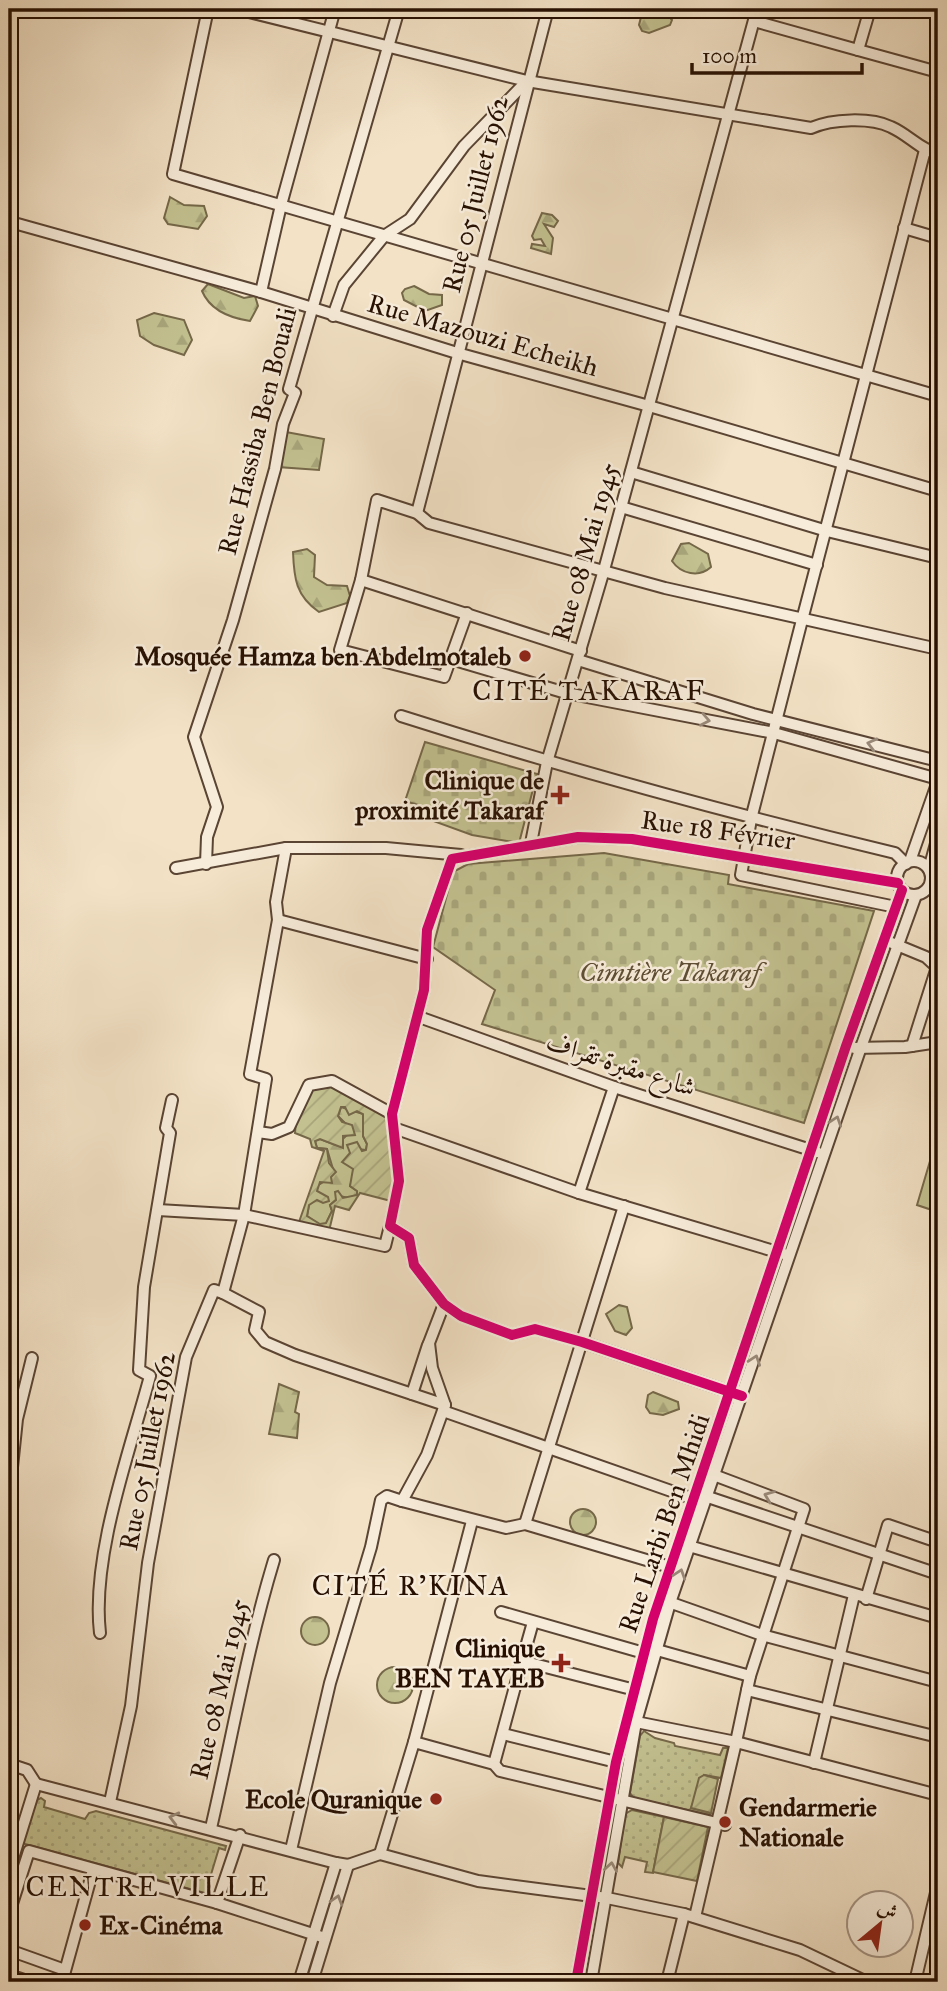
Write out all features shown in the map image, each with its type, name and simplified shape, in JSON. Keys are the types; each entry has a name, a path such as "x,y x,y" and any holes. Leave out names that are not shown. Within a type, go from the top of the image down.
{"street":[{"path":"208,9 173,174 938,396"},
{"path":"237,9 388,49 527,81 811,128 825,122 878,123 934,150 904,228 751,819 741,875 895,907"},
{"path":"261,292 281,205 335,9"},
{"name":"Rue Hassiba Ben Bouali","path":"206,863 207,837 217,807 194,737 233,620 275,469 283,424 295,393 289,389 398,9"},
{"name":"Rue 05 Juillet 1962","path":"416,513 548,9"},
{"name":"Rue 08 Mai 1945","path":"531,843 547,762 604,570 757,9"},
{"path":"858,50 870,9"},
{"path":"754,21 938,72"},
{"path":"333,316 344,285 384,236 410,219 464,146 527,81"},
{"name":"Rue Mazouzi Echeikh","path":"14,223 261,292 457,353 938,491"},
{"path":"904,228 938,238"},
{"path":"631,472 827,531 938,558"},
{"path":"467,613 443,677 340,650 361,580 377,500 416,513 429,523 604,570 802,620 938,649"},
{"path":"621,507 817,565"},
{"path":"361,580 467,613 580,656 778,720 938,761"},
{"path":"451,659 566,693 774,733 938,780 908,862 898,874 900,887 920,894 938,894"},
{"path":"401,716 547,762 751,819 895,853 908,862 920,863 932,872"},
{"path":"920,894 930,885 938,836"},
{"name":"Rue 18 Février","path":"531,843 578,837 632,839 803,866 900,887"},
{"path":"158,1209 244,1215 385,1246 400,1181 391,1114 419,1017 427,959 427,930 452,859 531,843"},
{"path":"176,868 286,848 386,848 463,855"},
{"name":"Rue 05 Juillet 1962","path":"110,1802 131,1706 148,1563 186,1357 214,1290 223,1293 244,1215 266,1079 250,1074 278,920 276,902 286,848"},
{"path":"799,887 803,866"},
{"name":"Rue Larbi Ben Mhidi","path":"737,1394 756,1316 900,887"},
{"name":"Rue Larbi Ben Mhidi","path":"576,1982 616,1762 638,1691 644,1653 665,1601 699,1496 737,1394 769,1320 896,945 920,894"},
{"path":"278,920 427,959"},
{"path":"882,940 926,957 937,967 912,1046"},
{"name":"شارع مقبرة تقراف","path":"419,1017 614,1087 824,1154"},
{"path":"846,1046 860,1050 936,1042 938,1030"},
{"path":"258,1132 272,1133 289,1127 309,1085 317,1083 332,1081 391,1114"},
{"path":"579,1193 614,1087"},
{"path":"100,1633 97,1611 108,1538 150,1376 139,1370 144,1287 158,1209 172,1100"},
{"path":"394,1128 579,1193 791,1256"},
{"path":"525,1524 624,1206"},
{"path":"390,1226 409,1238 414,1265 444,1304 461,1316 512,1335 535,1329 582,1342 737,1394"},
{"path":"223,1293 259,1312 255,1330 265,1342 295,1355 412,1394 548,1449 938,1574"},
{"path":"412,1394 444,1304"},
{"path":"756,1316 769,1320"},
{"path":"402,1501 427,1455 444,1408 432,1368 429,1343"},
{"path":"9,1496 17,1419 32,1358"},
{"path":"667,1982 720,1824 750,1676 804,1509 709,1473"},
{"path":"291,1850 330,1683 371,1547 381,1500 387,1496 506,1528 525,1524 670,1567"},
{"path":"380,1854 414,1742 472,1521"},
{"path":"866,1598 888,1525 938,1542"},
{"path":"683,1544 938,1618"},
{"name":"Rue Larbi Ben Mhidi","path":"638,1691 657,1650 670,1567 683,1544"},
{"name":"Rue 08 Mai 1945","path":"211,1828 234,1731 249,1646 274,1560"},
{"path":"814,1763 854,1595"},
{"path":"665,1601 762,1635 938,1682"},
{"path":"501,1612 644,1653"},
{"path":"494,1764 533,1622"},
{"path":"657,1650 750,1676"},
{"path":"522,1661 638,1691"},
{"path":"747,1690 938,1737"},
{"path":"630,1721 736,1742 938,1795"},
{"name":"Rue Larbi Ben Mhidi","path":"591,1982 622,1801 630,1721"},
{"path":"503,1734 616,1762"},
{"path":"414,1742 494,1764 500,1772 609,1800 720,1824"},
{"path":"9,1764 27,1770 36,1784 240,1835 336,1863 348,1865 380,1854 478,1881 607,1898 689,1916 800,1950 867,1982"},
{"path":"9,1871 12,1845 36,1784"},
{"path":"217,1903 240,1835"},
{"path":"12,1845 217,1903 325,1938"},
{"path":"9,1913 29,1851"},
{"path":"299,1982 336,1863"},
{"path":"312,1982 348,1865"},
{"path":"62,1982 93,1870"},
{"path":"915,1982 938,1884"},
{"path":"9,1950 65,1970"},
{"path":"9,1975 30,1982"}],"green space":[{"path":"635,9 663,9 672,20 670,25 649,33 642,31 639,25 641,17 633,13"},
{"path":"170,197 184,205 204,206 207,216 198,229 168,224 164,218"},
{"path":"542,213 552,215 558,221 554,227 544,224 553,238 551,254 531,248 532,244 545,246 541,239 534,240 532,236"},
{"path":"208,284 244,298 255,296 258,306 250,321 235,318 215,308 202,291"},
{"path":"414,286 429,294 442,295 442,305 425,311 404,300 402,293"},
{"path":"154,313 184,320 192,340 184,355 154,345 140,336 137,320"},
{"path":"286,432 324,439 319,470 278,467"},
{"path":"689,543 708,554 711,567 701,573 690,573 680,569 672,561 681,544"},
{"path":"307,549 315,555 314,577 327,585 347,586 350,596 347,603 319,612 305,600 294,571 293,552"},
{"path":"425,742 537,774 519,843 472,835 425,818 428,808 405,801"},
{"name":"Cimtière Takaraf","path":"604,853 729,875 728,884 874,911 804,1123 482,1024 495,990 433,947 453,872 468,864"},
{"path":"329,1085 381,1113 388,1120 396,1185 391,1201 360,1193 349,1210 335,1206 329,1231 299,1222 324,1151 312,1147 310,1139 295,1133 296,1121 313,1087","holes":["341,1107 345,1107 349,1115 357,1111 363,1114 366,1150 362,1151 357,1142 347,1145 350,1153 342,1162 353,1169 350,1186 357,1191 357,1195 343,1198 338,1191 335,1192 336,1200 330,1205 332,1211 326,1223 320,1224 307,1216 309,1205 317,1200 323,1203 329,1201 328,1197 317,1191 320,1182 332,1183 331,1177 336,1172 329,1163 327,1149 317,1148 315,1141 320,1139 343,1148 343,1136 355,1135 352,1125 342,1122 338,1116"]},
{"path":"341,1107 363,1114 366,1150 358,1149 350,1153 354,1174 350,1186 357,1191 357,1195 349,1198 340,1196 330,1205 332,1211 326,1224 320,1225 307,1216 309,1205 320,1194 316,1191 317,1186 331,1177 333,1169 327,1149 317,1148 315,1141 320,1139 336,1145 347,1135 346,1124 338,1116"},
{"path":"938,1134 938,1212 917,1205"},
{"path":"619,1305 627,1307 632,1328 626,1335 615,1331 606,1314"},
{"path":"279,1384 299,1392 295,1412 299,1414 297,1438 269,1434"},
{"path":"653,1392 678,1402 679,1409 663,1415 650,1413 646,1407 648,1395"},
{"path":"583,1509 592,1513 596,1522 592,1531 583,1535 574,1531 570,1522 574,1513"},
{"path":"315,1617 325,1621 329,1631 325,1641 315,1645 305,1641 301,1631 305,1621"},
{"path":"395,1667 408,1672 413,1685 408,1698 395,1703 382,1698 377,1685 382,1672"},
{"path":"644,1731 655,1738 674,1743 675,1746 720,1755 723,1748 728,1748 721,1778 704,1775 691,1808 711,1813 710,1815 634,1798 630,1793 640,1736"},
{"path":"704,1775 718,1779 711,1813 691,1808 699,1778"},
{"path":"41,1798 45,1801 44,1807 85,1819 89,1813 96,1811 226,1846 225,1850 219,1848 206,1891 212,1895 25,1844 23,1842 35,1801"},
{"path":"632,1810 664,1817 653,1873 645,1872 647,1862 625,1857 622,1867 618,1863 625,1814"},
{"path":"664,1817 708,1827 697,1881 653,1872"}],"cycle path":[{"path":"742,1396 582,1342 535,1329 512,1335 461,1316 444,1304 414,1265 409,1238 390,1226 399,1181 392,1114 424,990 427,930 452,859 578,837 632,839 898,883"},
{"path":"576,1982 616,1762 653,1619 846,1046 902,890"}],"place":[{"name":"Mosquée Hamza ben Abdelmotaleb","path":"525,656"},
{"name":"Clinique de proximité Takaraf","path":"560,795"},
{"name":"Clinique BEN TAYEB","path":"561,1663"},
{"name":"Ecole Quranique","path":"436,1799"},
{"name":"Gendarmerie Nationale","path":"725,1822"},
{"name":"Ex-Cinéma","path":"85,1925"}],"district":[{"name":"CITÉ TAKARAF","path":"589,690"},
{"name":"CITÉ R'KINA","path":"411,1585"},
{"name":"CENTRE VILLE","path":"148,1886"}]}
